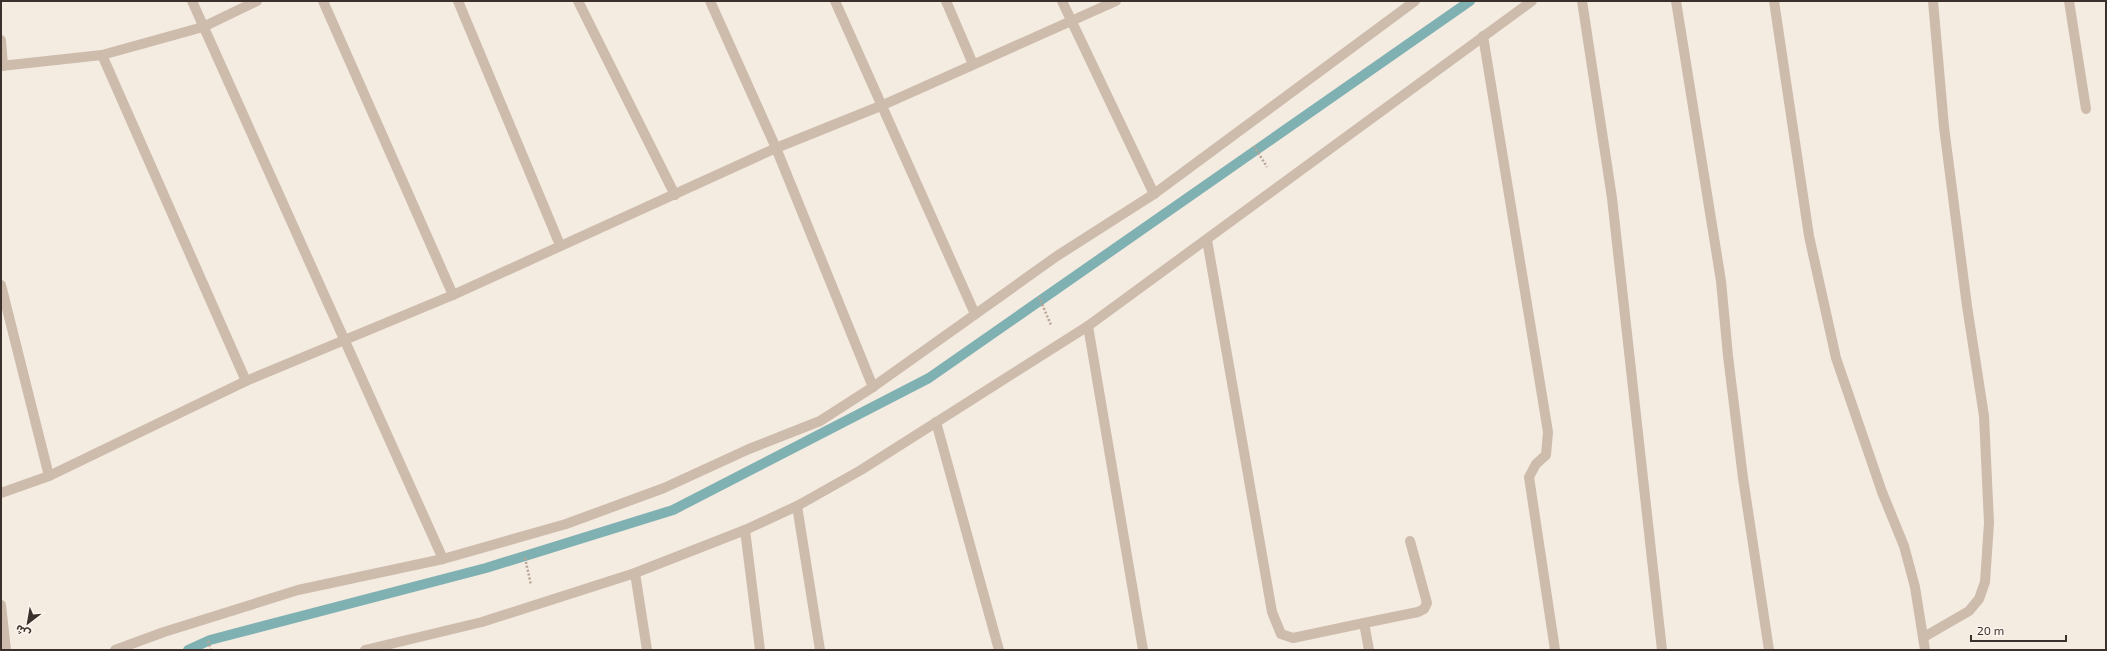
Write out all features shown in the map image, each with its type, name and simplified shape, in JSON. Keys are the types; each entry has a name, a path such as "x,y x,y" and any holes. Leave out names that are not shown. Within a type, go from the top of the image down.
{"street":[{"path":"192,1 202,27 345,339 443,559"},
{"path":"1,40 2,66 102,55 202,27 257,1"},
{"path":"323,1 453,295"},
{"path":"458,1 560,245"},
{"path":"578,1 676,195"},
{"path":"710,1 776,148 873,387"},
{"path":"835,1 976,314"},
{"path":"946,1 973,64"},
{"path":"1062,1 1154,194"},
{"path":"1,494 49,476 246,381 453,295 560,245 676,195 776,148 883,105 1116,1"},
{"path":"115,650 164,632 298,590 443,559 566,524 664,488 749,449 820,421 873,387 1030,275 1154,194 1415,1"},
{"path":"364,650 482,622 635,573 745,530 797,506 861,470 1088,326 1532,1"},
{"path":"1582,1 1612,198 1662,650"},
{"path":"1676,1 1721,281 1728,356 1743,478 1768,650"},
{"path":"1774,1 1809,236 1836,358 1882,492 1904,546 1915,588 1925,650"},
{"path":"1924,637 1969,611 1979,599 1985,582 1989,523 1984,416 1967,306 1944,126 1933,1"},
{"path":"2069,1 2086,108"},
{"path":"1483,36 1548,432 1546,454 1536,464 1529,477 1555,650"},
{"path":"102,55 246,381"},
{"path":"1207,240 1272,612 1277,628 1281,634 1294,638 1418,612 1424,609 1428,603 1427,596 1410,541"},
{"path":"1,285 49,476"},
{"path":"1088,326 1143,650"},
{"path":"936,422 999,650"},
{"path":"797,506 820,650"},
{"path":"745,530 760,650"},
{"path":"635,573 647,650"},
{"path":"1,605 6,650"},
{"path":"1364,623 1369,650"}],"path":[{"path":"1243,129 1279,186"},
{"path":"1030,275 1058,344"},
{"path":"520,537 536,604"}],"waterway":[{"path":"188,650 210,640 486,568 673,510 929,378 1470,1"}]}
